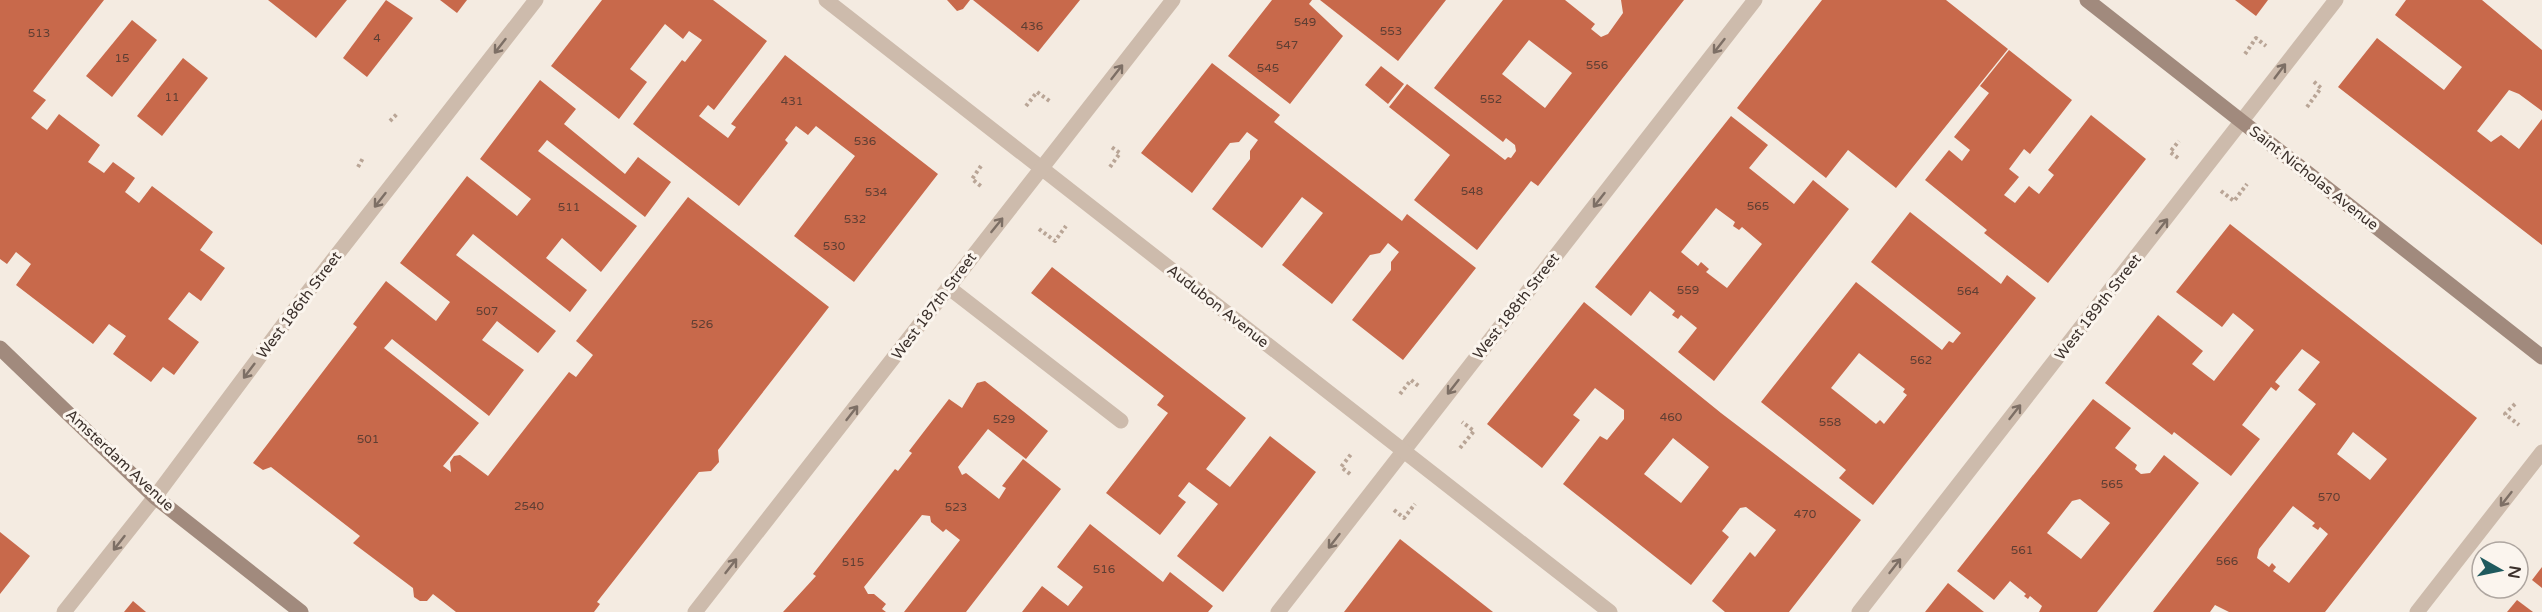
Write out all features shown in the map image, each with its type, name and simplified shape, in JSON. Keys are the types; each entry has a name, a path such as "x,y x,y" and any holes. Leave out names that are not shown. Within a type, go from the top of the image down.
{"main road":[{"name":"Saint Nicholas Avenue","path":"2086,0 2542,357"},
{"name":"Amsterdam Avenue","path":"0,348 155,497 301,612"}],"street":[{"name":"West 186th Street","path":"64,612 155,497 307,293 536,0"},
{"name":"Audubon Avenue","path":"826,0 1610,612"},
{"name":"West 187th Street","path":"695,612 1173,0"},
{"name":"West 188th Street","path":"1278,612 1755,0"},
{"name":"West 189th Street","path":"1859,612 2336,0"},
{"path":"948,287 1121,421"},
{"path":"2417,612 2542,453"}],"path":[{"path":"2245,54 2256,38 2271,50"},
{"path":"2307,107 2321,88 2313,81"},
{"path":"1026,106 1036,92 1051,102"},
{"path":"390,122 398,113"},
{"path":"2178,158 2170,152 2179,141"},
{"path":"1110,146 1120,153 1110,167"},
{"path":"358,167 363,158"},
{"path":"981,166 972,179 982,187"},
{"path":"2220,190 2234,201 2247,184"},
{"path":"1039,229 1055,241 1066,226"},
{"path":"1400,394 1411,380 1423,390"},
{"path":"2515,404 2505,414 2519,425"},
{"path":"1460,448 1474,432 1461,421"},
{"path":"1351,475 1341,467 1352,453"},
{"path":"1394,510 1404,518 1415,504"}],"building":[{"path":"0,0 104,0 33,91 46,100 31,118 47,130 59,114 100,145 88,162 104,173 113,162 135,178 125,192 139,203 152,186 213,232 200,250 225,268 201,301 189,292 168,319 199,342 174,375 163,367 151,382 113,354 126,336 109,324 93,344 16,285 31,264 16,252 7,264 0,259"},
{"path":"268,0 347,0 316,38"},
{"path":"386,0 413,18 367,77 343,58"},
{"path":"440,0 467,0 457,13"},
{"path":"602,0 713,0 767,41 714,110 708,105 699,116 728,138 736,127 731,124 785,55 938,174 854,282 794,236 855,156 816,126 808,135 796,126 785,140 788,143 739,206 633,124 682,60 685,62 702,40 689,31 683,39 665,24 630,69 647,82 619,119 551,66"},
{"path":"947,0 970,0 963,9 957,11"},
{"path":"973,0 1080,0 1038,52"},
{"path":"1272,0 1312,0 1309,4 1343,36 1290,104 1228,56"},
{"path":"1320,0 1446,0 1398,61"},
{"path":"1503,0 1565,0 1595,24 1591,29 1601,37 1608,34 1623,13 1621,0 1684,0 1538,186 1531,181 1477,250 1414,200 1450,155 1389,107 1407,84 1505,160 1508,157 1511,158 1516,151 1515,145 1506,138 1503,142 1434,88","holes":["1529,40 1572,73 1545,108 1502,74"]},
{"path":"1822,0 1946,0 2008,49 1896,188 1848,150 1826,178 1737,108"},
{"path":"2235,0 2268,0 2256,16"},
{"path":"2406,0 2482,0 2542,50 2542,111 2519,94 2509,90 2477,131 2491,142 2501,135 2519,149 2542,119 2542,245 2338,87 2377,38 2444,90 2462,67 2395,15"},
{"path":"132,20 157,40 112,97 86,76"},
{"path":"2009,50 2072,100 2030,154 2024,149 2009,169 2019,177 2004,195 2015,203 2029,186 2039,194 2054,175 2048,170 2091,115 2146,159 2048,283 1984,233 1987,230 1925,180 1949,150 1962,161 1970,150 1954,137 1989,93 1980,86"},
{"path":"183,58 208,78 162,136 137,116"},
{"path":"1212,63 1280,115 1274,122 1402,221 1407,214 1476,268 1403,360 1352,320 1391,270 1391,262 1399,252 1388,243 1380,253 1370,255 1332,304 1282,265 1323,213 1302,197 1262,248 1212,209 1250,159 1250,151 1258,140 1247,132 1239,142 1230,143 1192,193 1141,153"},
{"path":"1381,66 1404,84 1388,104 1365,85"},
{"path":"540,80 576,109 564,124 625,174 638,157 671,182 645,217 547,140 538,151 637,226 601,272 562,238 546,258 587,290 570,312 473,234 456,255 556,331 538,353 497,321 482,340 524,370 489,416 392,339 384,348 479,423 443,466 451,472 450,462 454,456 460,455 488,476 569,372 576,377 593,355 576,341 688,197 829,307 718,450 719,462 711,471 699,472 597,602 600,604 594,612 456,612 433,594 427,601 420,601 414,597 413,588 353,543 360,536 271,467 263,470 253,463 357,327 353,324 386,281 436,321 450,302 400,263 467,176 517,216 531,199 480,159"},
{"path":"1731,116 1768,145 1749,168 1794,204 1813,180 1849,209 1714,381 1678,352 1697,328 1681,315 1678,319 1672,315 1675,311 1650,291 1631,316 1595,287","holes":["1716,208 1735,222 1733,226 1739,230 1742,227 1762,244 1727,288 1706,272 1709,269 1701,262 1698,266 1681,252"]},
{"path":"1910,212 2001,284 2007,275 2036,298 1873,505 1839,478 1846,470 1761,402 1856,282 1942,350 1949,341 1953,343 1961,333 1871,262","holes":["1859,353 1905,389 1903,392 1907,395 1884,424 1880,420 1876,424 1831,388"]},
{"path":"2230,224 2477,418 2325,612 2229,612 2215,605 2210,612 2153,612 2316,404 2298,390 2320,362 2302,349 2275,382 2280,386 2276,391 2271,387 2242,425 2260,439 2231,476 2174,432 2172,435 2105,383 2158,315 2203,351 2192,364 2214,381 2254,330 2233,313 2222,327 2176,292","holes":["2353,432 2387,459 2370,480 2337,454","2293,506 2315,523 2312,526 2318,530 2320,527 2328,534 2289,583 2273,571 2276,567 2272,563 2269,567 2257,558 2259,549"]},
{"path":"1052,267 1246,418 1206,469 1230,487 1270,436 1316,472 1223,592 1177,556 1218,504 1189,482 1178,496 1186,502 1160,535 1106,493 1168,413 1157,405 1164,396 1031,293"},
{"path":"1584,302 1721,413 1861,520 1789,612 1725,612 1712,601 1750,552 1755,557 1776,530 1746,507 1740,508 1722,531 1729,537 1691,585 1563,484 1600,436 1607,440 1624,419 1624,410 1595,388 1573,415 1580,420 1542,468 1487,424","holes":["1673,438 1709,467 1681,503 1644,474"]},
{"path":"985,381 1048,431 1026,459 988,429 958,467 962,475 966,473 999,499 1006,488 1002,486 1023,459 1061,489 966,612 904,612 960,540 946,529 943,532 931,522 930,516 922,515 864,587 868,594 874,594 886,604 882,609 886,612 783,612 816,576 813,574 895,469 898,471 912,453 909,451 949,399 962,408 977,383"},
{"path":"2093,399 2131,428 2115,448 2137,465 2135,469 2141,474 2150,473 2164,455 2199,483 2097,612 2039,612 2042,606 2030,596 2028,599 2024,596 2026,594 2010,581 1994,600 1957,571","holes":["2080,499 2110,523 2081,559 2047,533 2072,501"]},
{"path":"1090,524 1163,582 1170,572 1213,606 1208,612 1022,612 1042,586 1068,606 1083,587 1057,567"},
{"path":"0,532 30,556 0,594"},
{"path":"1400,539 1493,612 1344,612"},
{"path":"2542,567 2542,588 2532,580"},
{"path":"1948,583 1984,612 1925,612"},
{"path":"2517,600 2533,612 2507,612"},
{"path":"133,601 146,612 124,612"}]}
